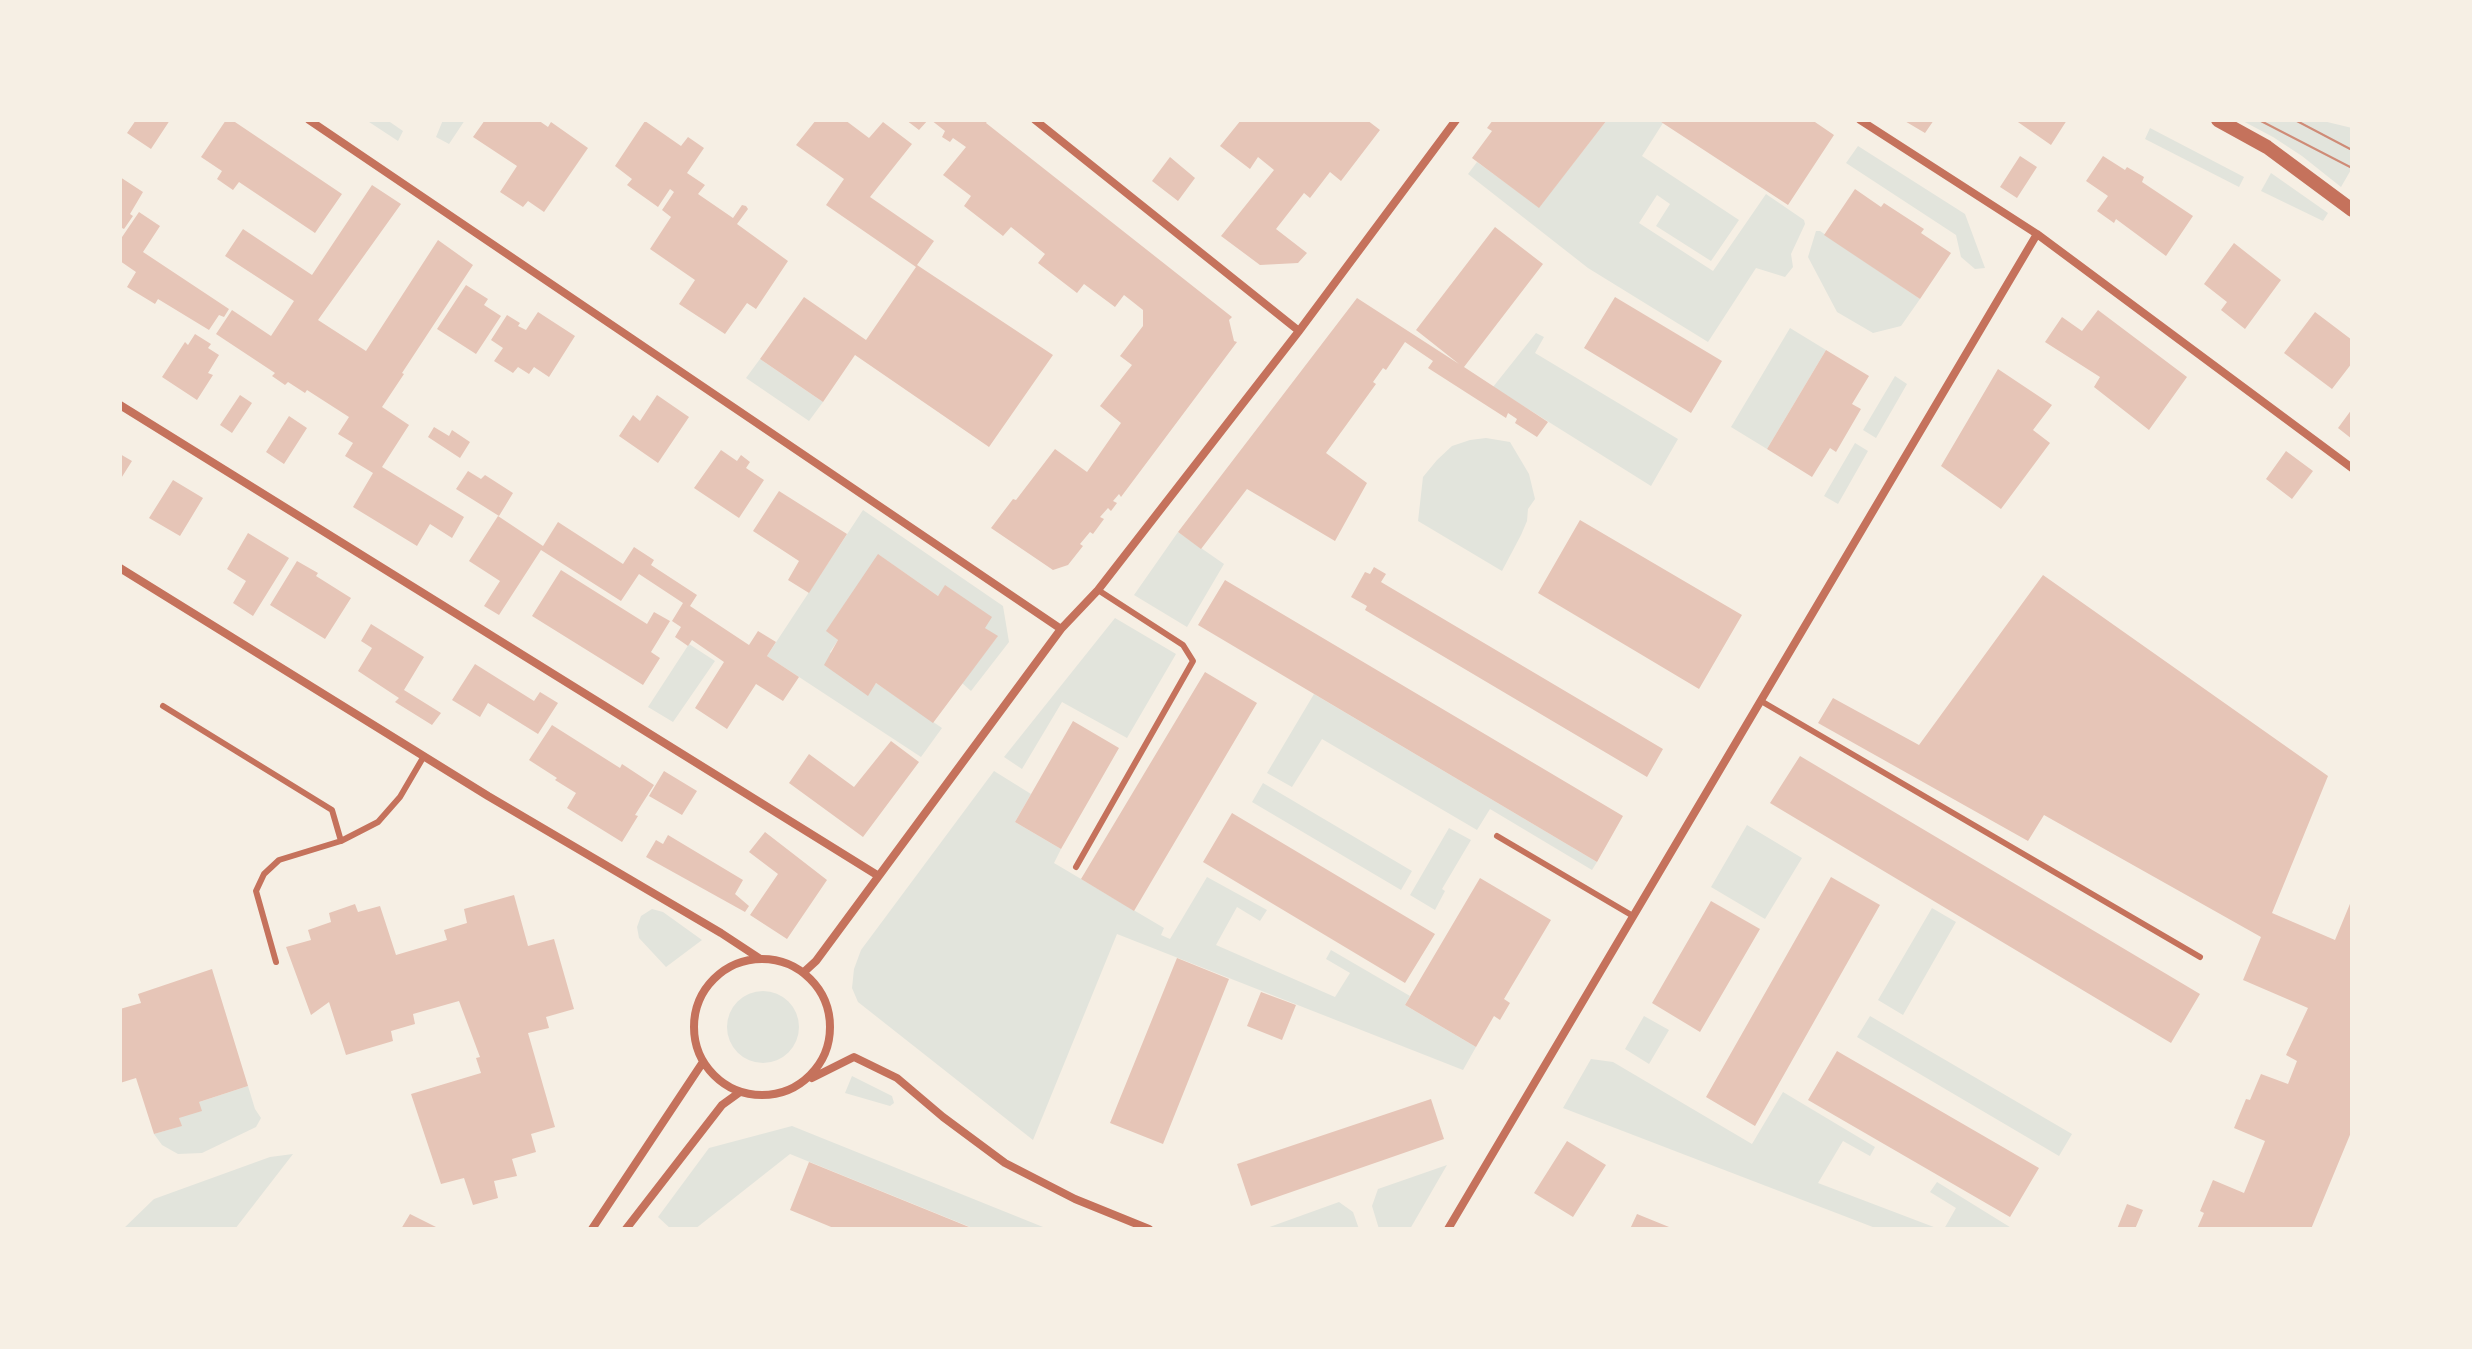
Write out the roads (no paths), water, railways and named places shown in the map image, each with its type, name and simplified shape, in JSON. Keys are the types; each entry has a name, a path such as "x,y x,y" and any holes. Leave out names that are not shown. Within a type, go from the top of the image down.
{"street":[{"path":"309,120 1061,629"},
{"path":"1035,120 1299,331"},
{"path":"804,972 816,961 1061,629 1098,590 1299,331 1456,120"},
{"path":"1860,120 2037,234 2352,468"},
{"path":"2218,120 2267,147 2352,210"},
{"path":"1448,1229 2037,234"},
{"path":"120,405 877,875"},
{"path":"120,568 759,958"},
{"path":"804,1082 817,1070 831,1036 831,1018 826,1000 817,985 804,972 783,961 759,958 736,963 717,975 702,993 694,1015 694,1039 703,1062 719,1080 740,1092 762,1096 784,1092 804,1082 854,1057 897,1078 1005,1163 1075,1199 1149,1229"},
{"path":"592,1229 703,1062"},
{"path":"626,1229 722,1105 740,1092"}],"lane":[{"path":"1076,867 1193,661 1183,645 1098,590"},
{"path":"1761,701 2200,957"},
{"path":"163,706 332,810 341,841"},
{"path":"276,962 256,891 264,874 279,860 341,841 378,822 400,797 424,756"},
{"path":"1497,836 1633,916"}],"tram line":[{"path":"2259,120 2352,168"},
{"path":"2295,120 2352,150"}]}
